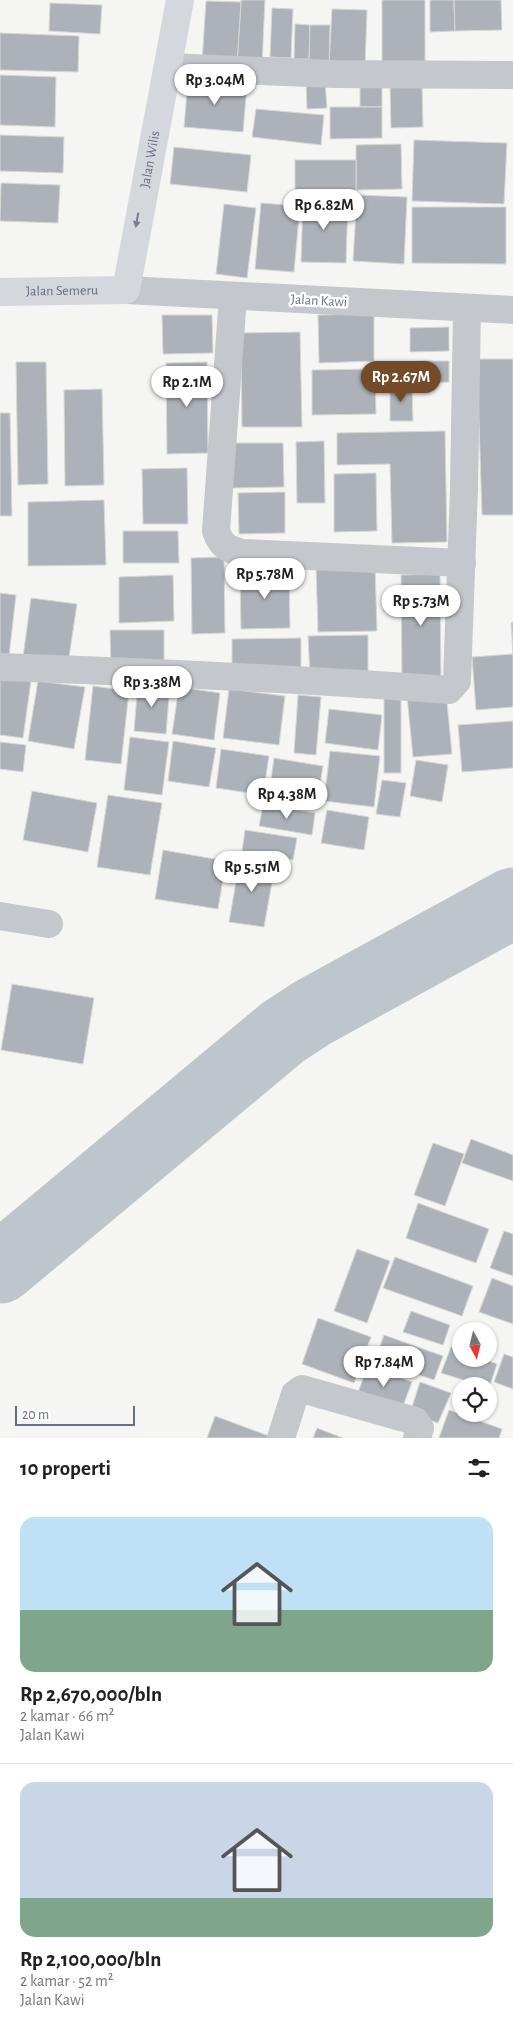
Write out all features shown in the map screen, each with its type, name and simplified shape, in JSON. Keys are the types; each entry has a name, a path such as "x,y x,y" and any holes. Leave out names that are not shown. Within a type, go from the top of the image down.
{"main road":[{"name":"Jalan Wilis","path":"126,290 138,216 180,0"},
{"name":"Jalan Semeru","path":"0,292 126,290"}],"street":[{"path":"168,67 334,74 513,76"},
{"name":"Jalan Kawi","path":"126,290 513,310"},
{"path":"234,296 216,531 220,543 229,550 242,554 462,563"},
{"path":"0,667 168,672 302,679 449,690 458,681 467,309"},
{"path":"0,916 50,924"},
{"path":"281,1438 295,1394 302,1389 416,1421 420,1428 417,1438"}],"building":[{"path":"241,0 265,0 262,65 237,64"},
{"path":"382,0 425,0 425,62 382,62"},
{"path":"430,0 454,0 455,31 430,32"},
{"path":"454,0 501,0 502,30 455,31"},
{"path":"206,1 241,2 237,64 202,62"},
{"path":"50,3 102,5 100,34 49,31"},
{"path":"272,8 293,9 291,58 270,57"},
{"path":"332,9 367,10 365,67 329,66"},
{"path":"295,24 310,25 309,59 294,59"},
{"path":"310,25 330,25 329,66 309,65"},
{"path":"0,33 79,36 78,72 0,70"},
{"path":"0,75 56,77 55,127 0,125"},
{"path":"188,80 247,85 243,132 184,127"},
{"path":"325,81 327,108 307,109 306,82"},
{"path":"360,81 382,81 382,107 360,107"},
{"path":"390,85 422,85 423,127 391,128"},
{"path":"330,107 382,107 382,138 330,139"},
{"path":"256,109 324,115 321,145 252,137"},
{"path":"0,135 64,137 63,173 0,171"},
{"path":"414,140 507,143 504,204 412,201"},
{"path":"401,144 402,189 356,190 356,145"},
{"path":"174,147 251,155 247,192 170,184"},
{"path":"295,160 356,160 356,190 295,190"},
{"path":"1,183 60,185 58,223 0,221"},
{"path":"357,195 407,197 404,264 353,261"},
{"path":"303,199 348,201 346,263 301,262"},
{"path":"261,203 300,206 294,272 255,269"},
{"path":"224,204 256,208 247,278 216,274"},
{"path":"412,207 506,207 506,264 412,263"},
{"path":"374,314 374,361 319,363 318,315"},
{"path":"162,315 212,315 213,353 163,354"},
{"path":"449,327 449,351 410,352 410,328"},
{"path":"300,332 302,427 242,427 241,333"},
{"path":"477,359 513,359 513,515 482,515"},
{"path":"417,361 449,361 449,382 417,383"},
{"path":"16,362 46,362 48,484 18,485"},
{"path":"207,362 208,453 167,454 166,363"},
{"path":"375,369 376,414 312,415 312,370"},
{"path":"412,385 413,421 390,421 390,386"},
{"path":"102,389 104,485 65,486 64,390"},
{"path":"0,413 10,413 12,516 0,516"},
{"path":"445,431 447,542 392,543 390,464 337,465 337,433"},
{"path":"324,441 325,503 297,503 296,442"},
{"path":"232,443 283,443 284,487 232,488"},
{"path":"187,468 188,524 143,524 142,469"},
{"path":"376,473 377,531 334,532 334,474"},
{"path":"285,492 285,533 239,534 238,493"},
{"path":"104,500 106,565 28,566 28,502"},
{"path":"123,531 178,531 179,563 123,563"},
{"path":"224,557 225,633 192,634 191,558"},
{"path":"375,565 377,631 318,632 316,566"},
{"path":"289,571 290,628 241,629 240,572"},
{"path":"440,574 441,680 402,680 401,575"},
{"path":"173,575 174,621 119,623 119,577"},
{"path":"0,593 16,595 9,656 0,655"},
{"path":"31,598 77,604 68,664 23,657"},
{"path":"513,622 513,654 511,623"},
{"path":"110,630 164,630 164,668 111,670"},
{"path":"368,635 368,676 310,677 308,636"},
{"path":"301,638 301,672 232,673 232,639"},
{"path":"513,654 513,707 476,710 472,657"},
{"path":"0,677 31,681 23,738 0,735"},
{"path":"38,681 85,687 74,749 28,741"},
{"path":"138,682 170,684 166,734 134,731"},
{"path":"93,686 129,691 121,764 85,760"},
{"path":"179,687 220,693 214,740 172,734"},
{"path":"229,689 285,696 279,745 223,738"},
{"path":"446,692 452,754 413,757 407,696"},
{"path":"298,695 321,697 316,755 294,753"},
{"path":"384,696 401,696 401,773 384,773"},
{"path":"329,709 382,715 378,750 325,743"},
{"path":"513,721 513,768 462,772 458,725"},
{"path":"130,737 169,742 162,795 124,790"},
{"path":"173,741 216,748 209,787 168,781"},
{"path":"0,742 26,745 23,772 0,769"},
{"path":"221,749 269,756 263,795 216,788"},
{"path":"330,751 380,756 374,807 324,801"},
{"path":"274,758 323,766 316,809 268,802"},
{"path":"416,760 448,765 442,802 410,796"},
{"path":"382,780 406,783 400,817 376,814"},
{"path":"32,791 97,803 88,852 23,840"},
{"path":"108,795 162,803 150,875 97,867"},
{"path":"263,805 315,813 312,835 259,826"},
{"path":"327,810 369,817 364,850 321,843"},
{"path":"245,830 297,838 293,860 242,851"},
{"path":"163,850 226,861 218,909 155,899"},
{"path":"240,859 275,865 264,927 229,922"},
{"path":"12,984 94,998 83,1064 1,1050"},
{"path":"471,1139 513,1155 513,1181 462,1163"},
{"path":"433,1143 464,1154 445,1206 414,1195"},
{"path":"418,1203 489,1229 476,1263 406,1238"},
{"path":"504,1231 513,1234 513,1276 490,1268"},
{"path":"357,1249 390,1261 367,1323 334,1311"},
{"path":"395,1257 473,1286 462,1316 383,1288"},
{"path":"492,1278 513,1286 513,1324 479,1312"},
{"path":"411,1311 450,1325 443,1345 403,1332"},
{"path":"318,1318 371,1337 354,1383 302,1364"},
{"path":"384,1335 443,1356 434,1380 375,1360"},
{"path":"451,1347 452,1368 496,1368 493,1377 454,1377 441,1373"},
{"path":"504,1354 513,1357 513,1389 497,1383 496,1377"},
{"path":"368,1366 412,1382 401,1411 357,1395"},
{"path":"420,1382 451,1393 438,1423 410,1413"},
{"path":"449,1410 452,1411 452,1422 482,1422 502,1429 499,1438 439,1438"},
{"path":"215,1416 269,1436 268,1438 207,1438"},
{"path":"317,1428 343,1438 313,1438"}],"waterway":[{"path":"0,1268 283,1032 312,1013 513,903"}]}
